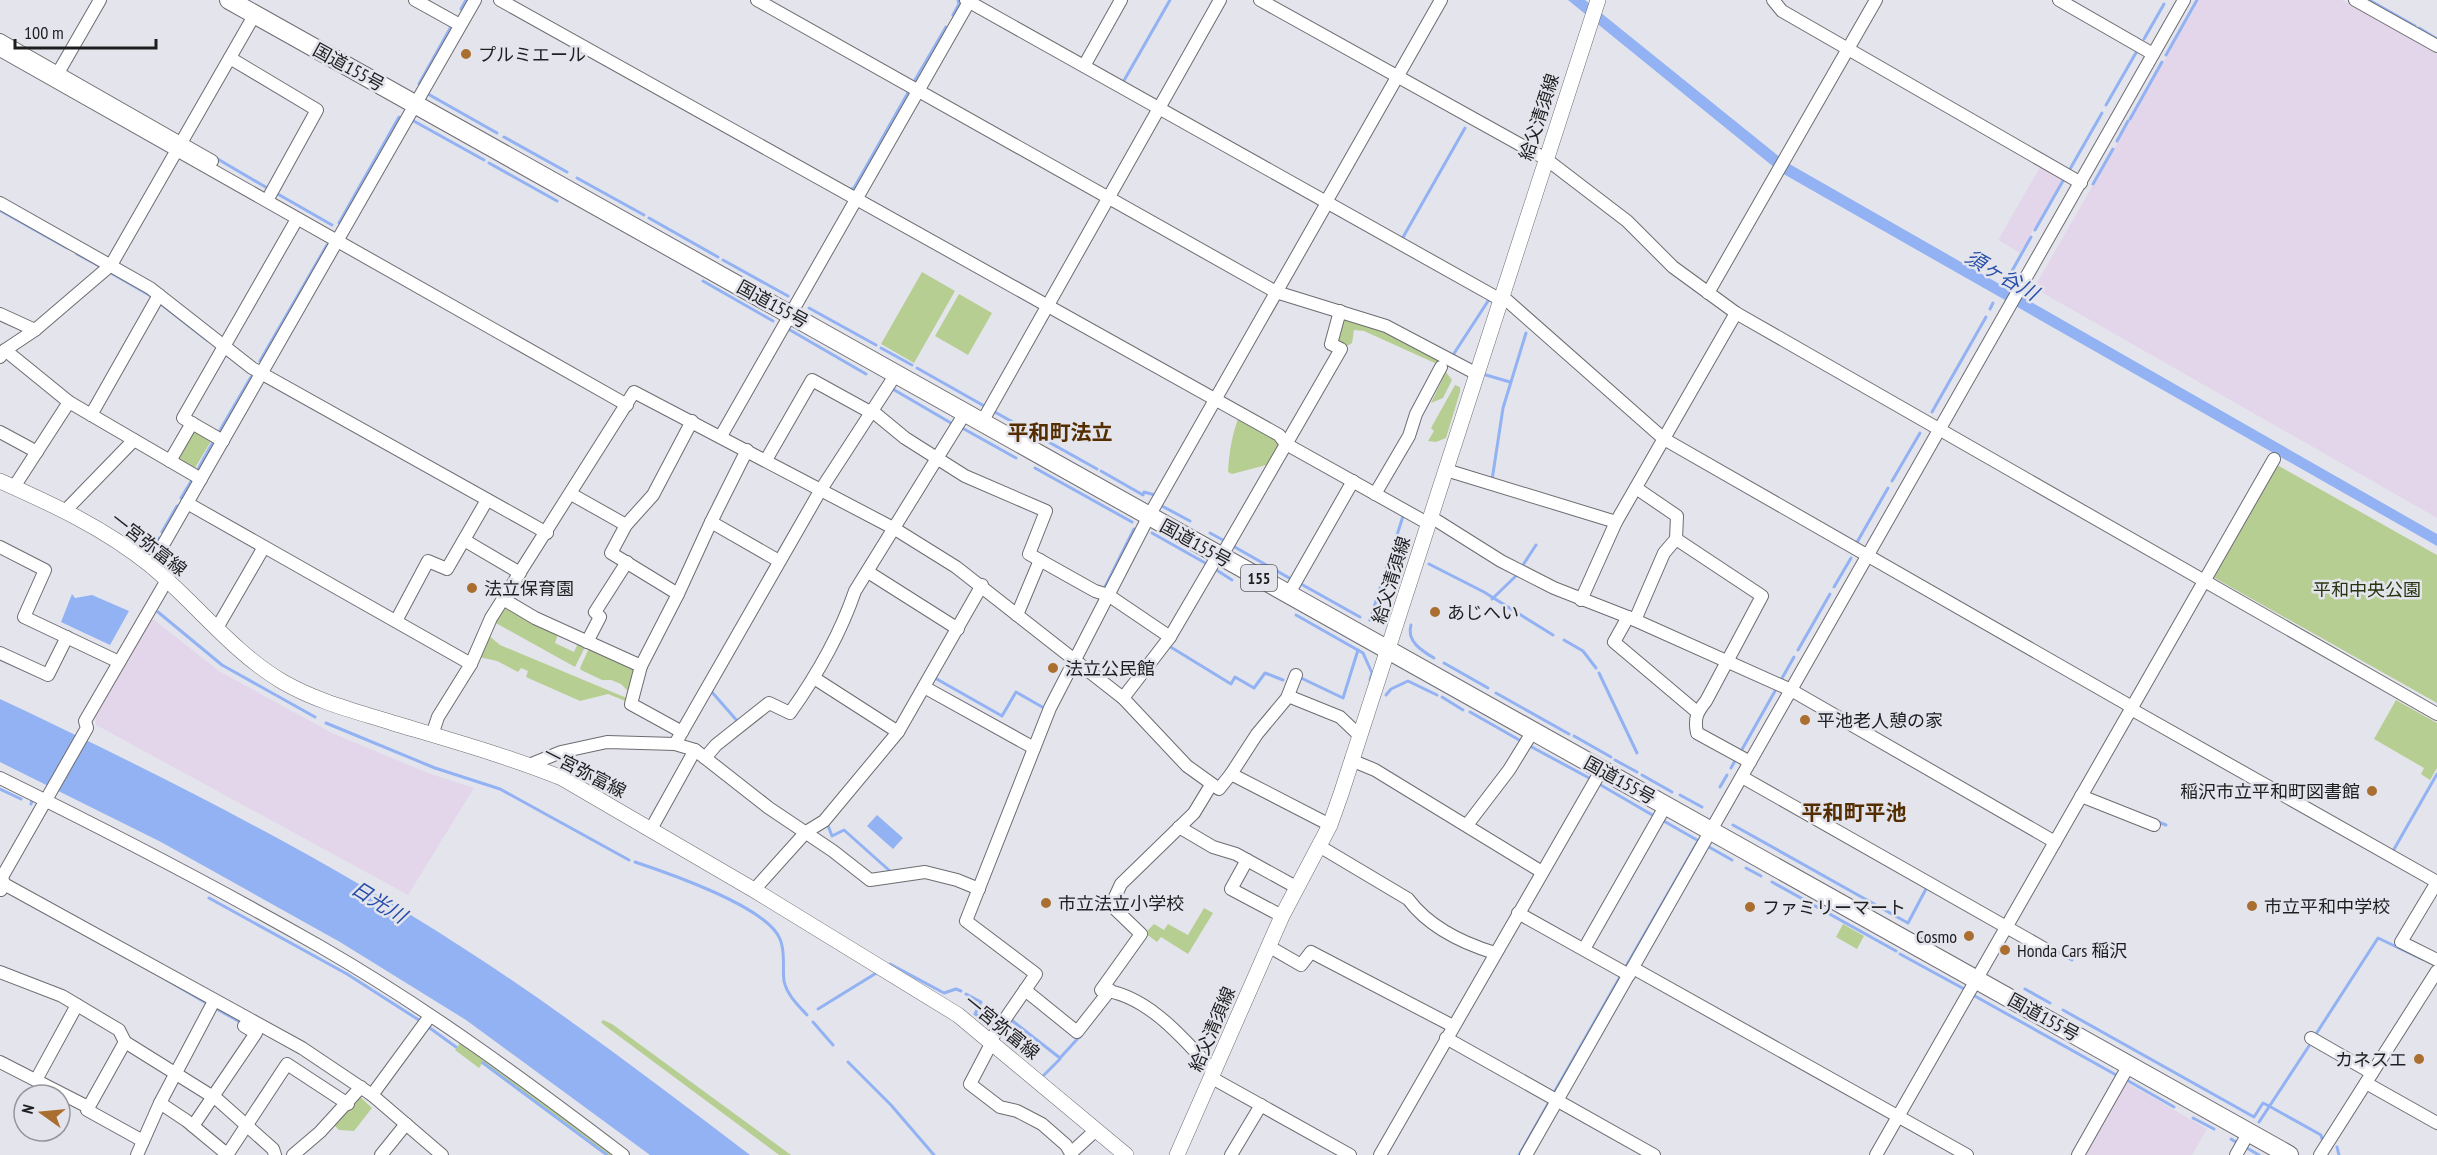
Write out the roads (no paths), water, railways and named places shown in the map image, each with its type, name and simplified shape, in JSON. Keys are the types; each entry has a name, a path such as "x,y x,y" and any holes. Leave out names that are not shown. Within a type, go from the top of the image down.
{"highway":[{"name":"国道155号","path":"229,0 2289,1155"}],"main road":[{"name":"給父清須線","path":"1177,1155 1268,946 1296,887 1330,825 1389,651 1594,10"},
{"name":"一宮弥富線","path":"7,484 66,510 108,533 151,566 264,669 313,698 529,765 570,783 754,890 958,1016 1126,1155"}],"street":[{"path":"58,73 100,0"},
{"path":"415,0 460,25"},
{"path":"151,566 475,0"},
{"path":"500,0 1279,435 1286,444 1376,494 1430,520 1501,561 1581,600 1632,618 1791,690 2055,842"},
{"path":"757,0 1276,292 1386,326 1477,374"},
{"path":"1084,66 1121,0"},
{"path":"651,830 700,754 716,745 769,703 790,713 814,678 847,615 855,591 938,458 973,417 1047,306 1220,0"},
{"path":"1260,0 1546,159 1627,221 1673,267 1736,313 2437,714"},
{"path":"1096,1130 1072,1154 1042,1124 1017,1111 1000,1107 970,1084 991,1042 1036,974 966,921 1050,708 1074,660 1149,516 1441,0"},
{"path":"1773,0 1782,11 2081,183"},
{"path":"1708,293 1876,0"},
{"path":"2059,0 2153,54"},
{"path":"1526,1155 2184,0"},
{"path":"2355,0 2437,46"},
{"path":"721,436 968,1 1502,298 1664,439 1866,559 2437,882 2401,942 2437,960"},
{"path":"201,479 69,402 2,353 35,330 111,265 255,14"},
{"path":"0,40 297,219 338,239"},
{"path":"0,50 270,195 338,239 627,405"},
{"path":"230,58 317,110 270,195"},
{"path":"0,203 111,265 159,295 261,373 546,533"},
{"path":"223,441 183,418 297,219"},
{"path":"91,415 159,295"},
{"path":"1123,698 1170,637 1341,349 1331,344 1340,311"},
{"path":"1581,600 1616,522 1736,313"},
{"path":"0,314 35,330"},
{"path":"1376,494 1409,436 1416,414 1441,367"},
{"path":"675,744 820,491 896,374"},
{"path":"766,460 812,380 871,411 905,438 965,476 1046,511 1029,554 1095,591 1108,595 1170,637"},
{"path":"432,735 438,717 471,664 502,599 634,392 895,529 982,585 1123,698 1187,766 1219,789 1257,734 1288,696 1296,675"},
{"path":"7,484 37,452 69,402"},
{"path":"678,594 611,553 626,525 653,495 692,421"},
{"path":"170,461 192,423"},
{"path":"0,432 37,452"},
{"path":"66,510 134,440"},
{"path":"682,732 632,704 641,666 747,450"},
{"path":"1876,1155 2274,459"},
{"path":"1446,470 1616,522"},
{"path":"1288,595 1353,481"},
{"path":"1636,488 1677,516 1676,539 1664,553 1632,618 1614,642 1673,689 1674,696 1696,712"},
{"path":"571,494 626,525"},
{"path":"396,621 428,561 447,569 488,500"},
{"path":"187,503 471,664"},
{"path":"711,522 779,561"},
{"path":"1676,539 1762,596 1706,701 1696,712 1697,733 1750,762"},
{"path":"464,540 520,573"},
{"path":"217,628 264,547"},
{"path":"0,548 45,570 24,617 119,662"},
{"path":"1017,615 1040,560"},
{"path":"587,642 600,617 595,612 627,562"},
{"path":"868,572 958,629"},
{"path":"166,580 85,721 87,728 2,877 3,887 256,1033 193,1126"},
{"path":"754,890 806,832 824,821 898,732 982,585"},
{"path":"502,599 535,618 641,666"},
{"path":"0,653 48,675 67,638"},
{"path":"814,678 898,732"},
{"path":"924,687 1034,748"},
{"path":"1288,696 1340,717 1359,736"},
{"path":"1467,825 1509,770 1533,731"},
{"path":"529,765 561,752 607,742 675,744 700,754 870,880 925,872 957,880 979,889"},
{"path":"1351,760 1375,770 1542,872"},
{"path":"1380,1155 1602,769"},
{"path":"1231,774 1330,825"},
{"path":"1742,777 2045,949"},
{"path":"0,778 46,798 322,948 430,1016 623,1155"},
{"path":"1211,785 1194,813 1121,884 1115,897 1115,909 1141,934 1101,990 1110,990 1133,998 1182,1037 1213,1075 1350,1155"},
{"path":"2081,796 2154,825"},
{"path":"1584,949 1666,805"},
{"path":"1179,828 1213,847 1247,860 1296,887"},
{"path":"1319,846 1408,899 1415,909 1453,938 1495,953"},
{"path":"1247,860 1231,890 1282,916"},
{"path":"1518,913 1967,1155"},
{"path":"1268,946 1301,964 1311,952 1453,1026"},
{"path":"2320,1155 2437,971"},
{"path":"0,972 62,996 119,1030 125,1042 213,1097 273,1149 275,1155"},
{"path":"1025,990 1077,1032 1110,990"},
{"path":"36,1080 77,1005"},
{"path":"137,1155 160,1103 212,1006"},
{"path":"212,1006 302,1048 359,1090 372,1095 404,1127 442,1155"},
{"path":"372,1095 430,1016"},
{"path":"1446,1038 1654,1155"},
{"path":"2311,1038 2437,1123"},
{"path":"88,1107 125,1042"},
{"path":"160,1103 193,1126 227,1155 287,1064 348,1104"},
{"path":"2078,1155 2129,1065"},
{"path":"2,1066 36,1080 88,1107 87,1110 143,1141"},
{"path":"293,1155 348,1104 359,1090"},
{"path":"1232,1155 1261,1105"},
{"path":"381,1155 404,1127"},
{"path":"2236,1155 2248,1132"}],"water":[{"path":"1568,0 1585,0 1786,162 2437,534 2437,546 1780,172"},
{"path":"72,594 75,598 92,595 129,611 110,645 61,622"},
{"name":"日光川","path":"0,699 234,815 349,878 405,912 497,970 571,1021 750,1155 650,1155 466,1020 340,942 161,842 0,762"},
{"path":"877,815 903,838 893,849 867,826"}],"waterway":[{"path":"461,9 466,0"},
{"path":"953,15 959,4 958,0"},
{"path":"1122,84 1170,0"},
{"path":"2166,55 2197,0"},
{"path":"2369,0 2415,26"},
{"path":"2144,39 2164,4"},
{"path":"419,84 452,25"},
{"path":"915,80 946,27"},
{"path":"2419,28 2437,39"},
{"path":"2106,105 2137,51"},
{"path":"2130,119 2162,62"},
{"path":"849,190 854,188 909,91"},
{"path":"428,94 497,133"},
{"path":"2070,169 2102,113"},
{"path":"339,223 399,117"},
{"path":"411,122 412,120 484,160"},
{"path":"2117,141 2128,121"},
{"path":"1402,239 1465,128"},
{"path":"504,137 567,172"},
{"path":"2093,184 2113,149"},
{"path":"216,158 269,189"},
{"path":"489,163 557,201"},
{"path":"577,178 644,215"},
{"path":"2035,230 2064,179"},
{"path":"276,193 332,225"},
{"path":"1,211 67,248"},
{"path":"649,218 718,257"},
{"name":"須ヶ谷川","path":"2008,278 2031,237"},
{"path":"260,361 327,245"},
{"path":"77,254 101,267"},
{"path":"723,260 788,296"},
{"path":"111,273 151,296"},
{"path":"703,281 773,321"},
{"path":"1453,355 1490,298"},
{"path":"1990,309 1993,303"},
{"path":"161,304 207,340"},
{"path":"809,308 876,345"},
{"path":"1932,412 1986,317"},
{"path":"790,330 866,374"},
{"path":"1492,480 1503,408 1526,333"},
{"path":"881,348 912,365"},
{"path":"917,368 986,407"},
{"path":"1486,375 1510,382"},
{"path":"219,432 251,377"},
{"path":"891,388 951,423"},
{"path":"993,411 1097,469"},
{"path":"964,429 1016,458"},
{"path":"1892,481 1920,433"},
{"path":"198,469 213,442"},
{"path":"1035,468 1132,522"},
{"path":"1101,471 1143,495 1144,492 1155,495"},
{"path":"181,498 192,480"},
{"path":"1856,544 1888,488"},
{"path":"162,532 177,506"},
{"path":"1162,506 1190,521"},
{"path":"1370,620 1404,513"},
{"path":"1104,589 1134,529"},
{"path":"1152,533 1207,564"},
{"path":"1210,533 1223,540"},
{"path":"150,553 159,538"},
{"path":"1393,545 1406,553"},
{"path":"1523,565 1536,545"},
{"path":"1233,546 1291,579"},
{"path":"1834,587 1851,558"},
{"path":"1429,564 1484,592 1553,635"},
{"path":"1218,571 1232,580"},
{"path":"1492,599 1518,574"},
{"path":"1301,584 1360,617"},
{"path":"1798,650 1830,594"},
{"path":"158,612 222,665 315,717"},
{"path":"1370,620 1387,614"},
{"path":"1296,615 1363,653 1372,673 1370,680"},
{"path":"1411,625 1413,641 1420,649 1434,658"},
{"path":"1564,640 1583,651 1596,668"},
{"path":"1169,646 1231,684 1235,677 1254,688 1265,673 1283,680"},
{"path":"1299,677 1343,698 1358,650"},
{"path":"1781,680 1794,657"},
{"path":"1444,663 1488,688"},
{"path":"1599,673 1637,753"},
{"path":"935,678 1002,716 1016,692 1044,708"},
{"path":"1386,695 1391,689 1408,681 1437,695"},
{"path":"711,691 739,723"},
{"path":"1740,753 1775,691"},
{"path":"1496,693 1569,734"},
{"path":"1442,697 1463,710"},
{"path":"1470,712 1521,741"},
{"path":"326,723 435,768 500,789 629,860"},
{"path":"1574,736 1611,757"},
{"path":"1528,745 1591,779"},
{"path":"1731,768 1736,759"},
{"path":"1615,760 1637,772"},
{"path":"2393,851 2437,774"},
{"path":"1642,775 1672,792"},
{"path":"1720,787 1727,775"},
{"path":"1599,784 1654,816"},
{"path":"0,789 21,799"},
{"path":"1680,795 1702,807"},
{"path":"1662,820 1697,840"},
{"path":"2156,821 2166,825"},
{"path":"827,823 832,836 844,830 891,872"},
{"path":"1733,825 1908,923 1927,887"},
{"path":"1625,968 1697,843"},
{"path":"1709,847 1732,860"},
{"path":"635,862 670,874 737,903 771,927 782,944 785,986 793,1000 807,1015"},
{"path":"1746,868 1761,876"},
{"path":"1772,882 1896,951"},
{"path":"209,898 347,974 422,1022"},
{"path":"2316,1034 2378,938 2422,959"},
{"path":"2047,945 2072,960"},
{"path":"1900,954 1966,990"},
{"path":"890,964 944,993 956,989 961,991"},
{"path":"818,1009 878,972"},
{"path":"1555,1091 1620,977"},
{"path":"167,980 208,1004"},
{"path":"2025,989 2050,1003"},
{"path":"966,994 981,1002 975,1014 995,1026"},
{"path":"1973,995 2118,1076"},
{"path":"213,1007 242,1023"},
{"path":"2063,1010 2254,1117 2263,1103 2269,1106"},
{"path":"1010,1019 1060,1058 1081,1035"},
{"path":"813,1022 833,1045"},
{"path":"427,1026 456,1047"},
{"path":"2259,1122 2309,1046"},
{"path":"1042,1077 1060,1059"},
{"path":"848,1062 891,1105 934,1155"},
{"path":"483,1063 607,1155"},
{"path":"2125,1079 2174,1107"},
{"path":"1519,1155 1548,1104"},
{"path":"2269,1106 2321,1135 2322,1139"},
{"path":"2193,1118 2214,1129"},
{"path":"2231,1139 2239,1144"},
{"path":"2245,1147 2259,1155"},
{"path":"2337,1147 2339,1155"}],"place":[{"name":"プルミエール","path":"466,54"},
{"name":"法立保育園","path":"472,588"},
{"name":"あじへい","path":"1435,612"},
{"name":"法立公民館","path":"1053,668"},
{"name":"平池老人憩の家","path":"1805,720"},
{"name":"稲沢市立平和町図書館","path":"2372,791"},
{"name":"市立法立小学校","path":"1046,903"},
{"name":"市立平和中学校","path":"2252,906"},
{"name":"ファミリーマート","path":"1750,907"},
{"name":"Cosmo","path":"1969,936"},
{"name":"Honda Cars 稲沢","path":"2005,950"},
{"name":"カネスエ","path":"2419,1059"}],"district":[{"name":"平和町法立","path":"1060,432"},
{"name":"平和町平池","path":"1854,812"}],"park label":[{"name":"平和中央公園","path":"2367,589"}]}
